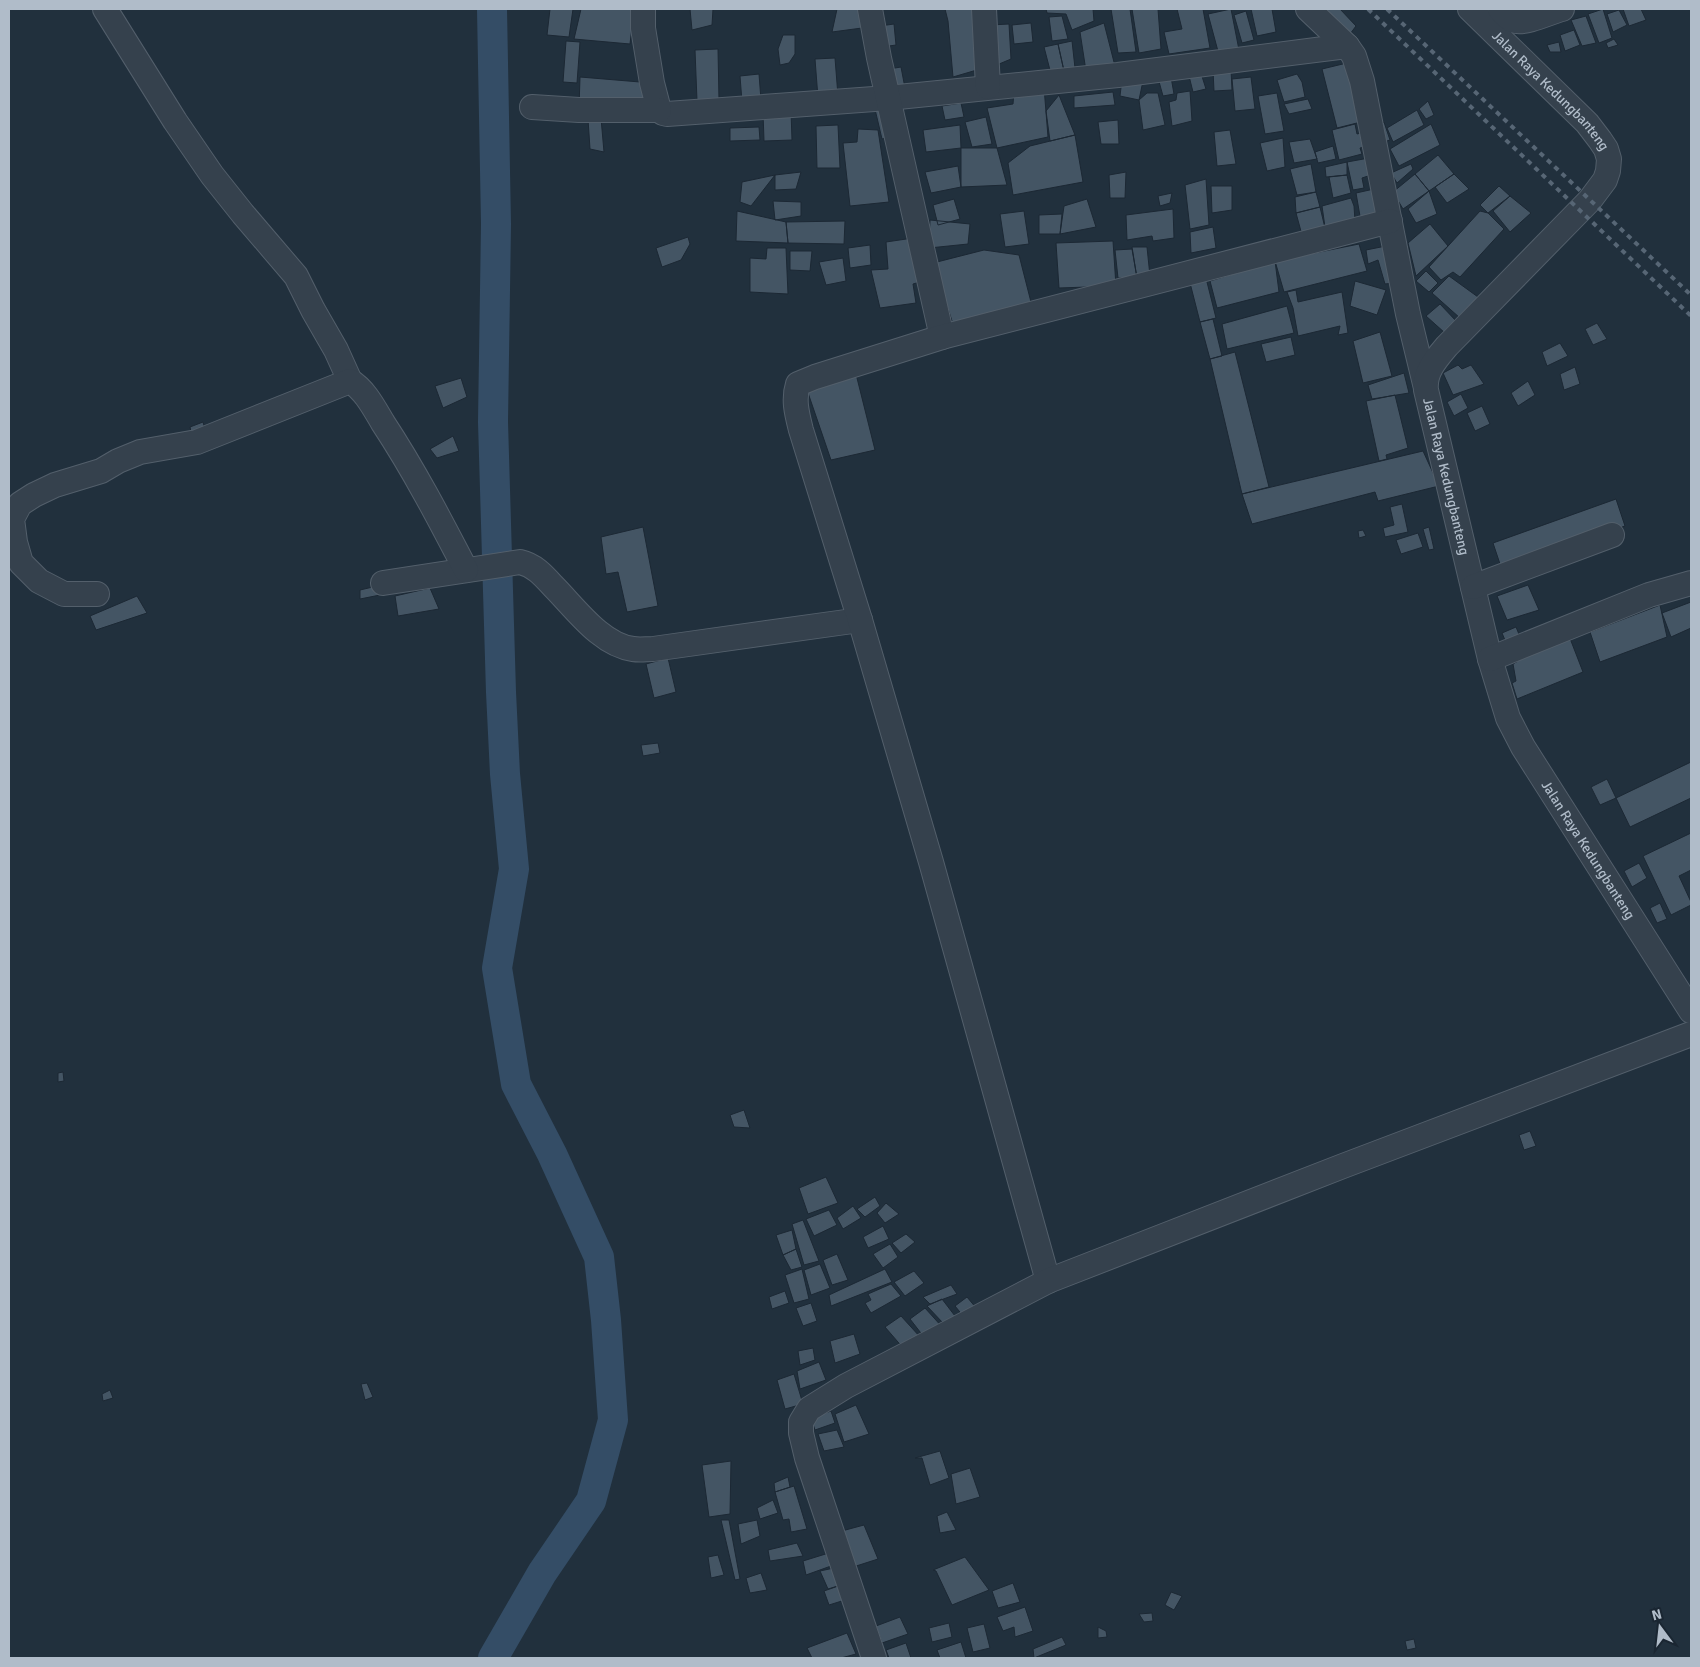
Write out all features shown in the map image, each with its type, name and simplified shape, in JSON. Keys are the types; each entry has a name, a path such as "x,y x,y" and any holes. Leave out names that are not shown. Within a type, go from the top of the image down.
{"street":[{"path":"105,9 212,175 296,276 312,310 336,350 350,381 356,384 396,442 473,569"},
{"path":"643,9 642,28 659,110"},
{"path":"870,9 879,58 942,337"},
{"path":"984,9 988,87"},
{"path":"1308,9 1348,46 1354,56 1362,80 1408,314 1425,384"},
{"name":"Jalan Raya Kedungbanteng","path":"1470,9 1587,123 1606,150 1608,171 1605,180 1590,200 1442,352 1433,363 1425,384 1490,659 1508,718 1523,747 1691,1011"},
{"path":"1500,9 1514,21 1562,9"},
{"path":"532,107 579,110 659,110 667,114 888,98 1118,75 1348,46"},
{"path":"1048,1281 931,862 860,620 801,430 795,393 798,384 815,377 942,337 1390,221"},
{"path":"97,594 64,594 39,581 21,562 15,542 12,519 20,504 34,495 101,471 118,461 140,452 197,442 350,381"},
{"path":"1473,588 1612,535"},
{"path":"383,584 511,563 529,564 600,634 618,645 633,649 653,649 860,620"},
{"path":"1490,659 1649,594 1691,583"},
{"path":"874,1658 807,1458 801,1433 801,1422 809,1409 846,1386 1048,1281 1691,1034"}],"building":[{"path":"550,9 573,9 569,37 547,35"},
{"path":"581,9 634,9 630,44 574,39"},
{"path":"690,9 713,9 712,25 692,30"},
{"path":"837,9 859,9 862,28 832,32"},
{"path":"945,9 979,9 987,67 953,77 948,21"},
{"path":"1046,9 1093,9 1094,21 1072,30 1066,14 1047,13"},
{"path":"1111,9 1130,9 1136,52 1118,53"},
{"path":"1132,9 1158,9 1161,49 1139,53"},
{"path":"1177,9 1203,9 1210,48 1169,54 1164,32 1182,29"},
{"path":"1231,9 1240,55 1219,55 1208,14"},
{"path":"1251,9 1272,9 1276,32 1257,36"},
{"path":"1315,9 1340,9 1356,26 1347,38"},
{"path":"1603,9 1612,38 1599,43 1588,14"},
{"path":"1623,9 1641,9 1646,20 1629,26"},
{"path":"1619,10 1627,25 1613,32 1607,14"},
{"path":"1246,11 1254,40 1242,43 1234,15"},
{"path":"1062,16 1068,39 1052,41 1049,17"},
{"path":"1586,16 1596,43 1582,46 1571,20"},
{"path":"1031,23 1033,42 1014,44 1012,25"},
{"path":"1104,23 1115,66 1086,71 1080,32"},
{"path":"894,24 896,45 882,47 880,26"},
{"path":"1009,24 1011,59 992,67 990,25"},
{"path":"1574,30 1580,45 1565,51 1560,35"},
{"path":"783,35 795,35 795,54 789,63 780,65 778,49"},
{"path":"1614,39 1618,45 1608,48 1606,43"},
{"path":"566,41 580,42 577,83 563,82"},
{"path":"1072,41 1075,68 1064,71 1058,44"},
{"path":"1559,42 1561,52 1550,52 1547,45"},
{"path":"1058,44 1064,71 1051,74 1044,47"},
{"path":"718,49 719,100 697,101 695,50"},
{"path":"835,58 838,96 818,98 815,59"},
{"path":"1351,62 1365,121 1337,128 1322,69"},
{"path":"901,67 905,88 893,91 889,69"},
{"path":"1231,69 1232,90 1214,91 1213,70"},
{"path":"1200,70 1206,89 1193,92 1188,72"},
{"path":"759,74 761,100 742,102 740,76"},
{"path":"1297,74 1302,82 1305,97 1284,102 1277,80"},
{"path":"580,77 652,83 656,109 579,108"},
{"path":"1171,77 1174,94 1163,96 1158,78"},
{"path":"1251,77 1255,109 1235,111 1232,79"},
{"path":"1122,79 1143,81 1139,100 1120,96"},
{"path":"1044,87 1048,137 997,148 987,108 1013,104 1014,91"},
{"path":"1190,91 1192,121 1172,126 1169,102 1176,100 1177,93"},
{"path":"1113,92 1115,105 1074,108 1074,96"},
{"path":"1147,93 1158,93 1165,125 1143,130 1139,100"},
{"path":"1277,93 1284,131 1265,134 1258,96"},
{"path":"1059,95 1075,135 1050,141 1046,111"},
{"path":"1308,99 1312,109 1289,114 1284,104"},
{"path":"1428,101 1434,115 1426,119 1419,109"},
{"path":"886,103 894,136 882,139 874,105"},
{"path":"961,103 964,117 945,120 942,106"},
{"path":"1417,110 1424,125 1393,142 1387,128"},
{"path":"791,111 792,140 764,141 763,112"},
{"path":"986,117 992,144 972,147 965,122"},
{"path":"601,118 604,152 590,149 588,119"},
{"path":"1118,120 1119,144 1101,144 1098,122"},
{"path":"1384,122 1390,140 1381,143 1376,128"},
{"path":"1355,124 1357,134 1361,133 1364,147 1360,148 1362,154 1339,160 1332,130"},
{"path":"1431,124 1440,145 1399,166 1390,149"},
{"path":"838,125 840,168 817,168 816,126"},
{"path":"960,125 961,148 926,152 923,130"},
{"path":"759,127 760,140 730,141 730,128"},
{"path":"858,129 878,130 889,202 850,206 843,143 857,142"},
{"path":"1230,130 1236,164 1217,166 1214,132"},
{"path":"1075,135 1083,182 1013,195 1008,163 1030,146"},
{"path":"1283,138 1285,167 1267,171 1260,143"},
{"path":"1310,139 1317,159 1294,163 1289,142"},
{"path":"1333,146 1336,159 1318,163 1315,152"},
{"path":"961,148 997,148 1007,185 961,187"},
{"path":"1438,155 1454,174 1429,191 1415,174"},
{"path":"1369,158 1374,174 1362,178 1364,188 1353,190 1347,162"},
{"path":"1347,162 1347,175 1326,177 1325,167"},
{"path":"1311,164 1316,192 1297,195 1290,169"},
{"path":"1411,164 1413,169 1397,183 1391,173"},
{"path":"958,166 961,187 931,193 925,172"},
{"path":"801,172 796,189 775,190 775,175"},
{"path":"1126,172 1125,198 1110,198 1109,175"},
{"path":"1415,174 1429,191 1403,209 1393,192"},
{"path":"1454,174 1469,189 1447,203 1435,187"},
{"path":"775,175 751,206 740,202 742,182"},
{"path":"1347,175 1351,193 1333,198 1329,177"},
{"path":"1206,179 1209,225 1190,229 1185,185"},
{"path":"1211,186 1232,186 1232,210 1212,213"},
{"path":"1499,186 1510,196 1488,213 1480,205"},
{"path":"1374,189 1380,218 1361,222 1356,193"},
{"path":"1429,191 1437,214 1416,223 1408,209"},
{"path":"1316,192 1320,207 1296,213 1295,197"},
{"path":"1172,193 1170,203 1160,206 1158,196"},
{"path":"1510,196 1531,213 1510,232 1493,211"},
{"path":"1351,198 1354,206 1355,221 1326,234 1322,206"},
{"path":"954,199 960,219 938,225 933,205"},
{"path":"1087,199 1096,227 1060,234 1064,206"},
{"path":"773,201 801,202 801,216 775,220"},
{"path":"1320,207 1325,228 1302,235 1296,213"},
{"path":"1173,209 1174,238 1153,241 1152,236 1127,240 1126,215"},
{"path":"737,211 786,222 788,243 736,241"},
{"path":"1024,211 1029,244 1005,247 1000,214"},
{"path":"1480,211 1488,213 1504,229 1460,277 1453,272 1441,280 1429,267"},
{"path":"1062,214 1060,234 1039,234 1039,215"},
{"path":"930,220 970,224 968,244 929,248"},
{"path":"845,221 844,244 788,243 786,222"},
{"path":"1430,224 1448,246 1416,276 1408,243"},
{"path":"1213,227 1216,248 1191,253 1190,232"},
{"path":"688,237 690,244 681,260 662,267 656,248"},
{"path":"913,238 920,282 913,284 916,303 880,308 871,270 888,269 886,242"},
{"path":"1113,241 1116,286 1059,288 1056,243"},
{"path":"1359,244 1367,271 1284,292 1275,261"},
{"path":"870,245 871,265 850,268 848,248"},
{"path":"1386,246 1394,283 1385,284 1378,260 1368,264 1366,250"},
{"path":"1132,247 1147,247 1150,276 1137,278"},
{"path":"767,248 786,248 788,294 750,292 750,258 766,259"},
{"path":"1132,249 1137,278 1118,278 1115,250"},
{"path":"984,250 1019,255 1032,306 954,327 933,263"},
{"path":"790,251 812,251 810,271 790,270"},
{"path":"843,258 846,281 826,285 819,262"},
{"path":"1275,261 1279,292 1217,308 1210,281"},
{"path":"1426,271 1438,283 1429,292 1416,281"},
{"path":"1205,274 1216,318 1200,322 1189,279"},
{"path":"1449,276 1478,297 1460,318 1432,293"},
{"path":"1355,281 1386,290 1377,315 1350,306"},
{"path":"1296,290 1298,302 1342,292 1348,333 1338,335 1340,326 1298,336 1293,308 1287,292"},
{"path":"1440,304 1457,322 1445,333 1426,316"},
{"path":"1287,306 1294,333 1227,349 1222,324"},
{"path":"1213,319 1222,356 1210,359 1200,322"},
{"path":"1597,323 1607,339 1593,345 1585,329"},
{"path":"1380,332 1392,376 1363,383 1353,341"},
{"path":"1291,337 1295,355 1266,362 1261,344"},
{"path":"1560,343 1568,356 1547,366 1542,352"},
{"path":"1235,352 1269,487 1242,494 1210,359"},
{"path":"1458,365 1462,369 1471,365 1484,384 1453,395 1443,373"},
{"path":"1575,367 1580,384 1564,390 1560,374"},
{"path":"1404,373 1409,393 1372,399 1368,385"},
{"path":"856,374 875,450 831,460 806,387"},
{"path":"461,378 467,397 443,408 435,386"},
{"path":"1528,381 1535,395 1518,406 1511,393"},
{"path":"1461,394 1468,408 1454,416 1447,402"},
{"path":"1395,395 1408,448 1386,455 1387,459 1379,461 1366,401"},
{"path":"1482,406 1490,424 1475,431 1467,413"},
{"path":"203,422 206,433 192,437 190,427"},
{"path":"453,436 459,451 437,458 430,449"},
{"path":"1423,451 1439,486 1378,501 1375,492 1252,524 1242,494"},
{"path":"1616,499 1625,526 1502,570 1493,543"},
{"path":"1402,504 1408,532 1385,537 1383,528 1394,525 1390,507"},
{"path":"643,527 658,606 627,612 618,572 606,574 601,537"},
{"path":"1429,527 1434,549 1429,550 1423,529"},
{"path":"1363,530 1366,536 1359,538 1358,531"},
{"path":"1418,533 1423,547 1401,554 1396,540"},
{"path":"1528,585 1539,610 1507,620 1497,596"},
{"path":"377,586 380,595 360,599 360,590"},
{"path":"430,588 439,609 398,616 395,596"},
{"path":"137,596 147,613 96,630 90,616"},
{"path":"1691,602 1691,628 1671,637 1662,613"},
{"path":"1660,605 1667,637 1600,662 1590,632"},
{"path":"1516,627 1521,639 1507,645 1502,633"},
{"path":"1566,628 1583,672 1517,699 1512,683 1516,681 1513,664 1518,661 1516,652"},
{"path":"668,658 676,692 654,698 646,664"},
{"path":"658,743 660,753 643,756 641,745"},
{"path":"1691,762 1691,798 1630,827 1616,798"},
{"path":"1607,779 1616,798 1600,805 1591,787"},
{"path":"1691,833 1691,870 1679,876 1691,905 1671,915 1643,856"},
{"path":"1639,863 1647,878 1632,887 1624,871"},
{"path":"1660,903 1667,919 1657,923 1650,908"},
{"path":"63,1072 64,1081 58,1082 58,1073"},
{"path":"744,1110 750,1128 734,1127 730,1115"},
{"path":"1530,1131 1536,1146 1524,1150 1519,1135"},
{"path":"826,1177 838,1203 808,1214 799,1188"},
{"path":"875,1197 880,1206 865,1217 857,1209"},
{"path":"886,1203 899,1214 885,1223 877,1213"},
{"path":"853,1206 861,1218 843,1229 837,1218"},
{"path":"829,1210 837,1225 814,1236 806,1219"},
{"path":"803,1220 819,1261 804,1265 792,1224"},
{"path":"883,1226 889,1239 868,1248 863,1237"},
{"path":"792,1230 796,1249 783,1255 776,1235"},
{"path":"906,1234 915,1242 901,1253 892,1243"},
{"path":"890,1244 898,1257 883,1268 873,1254"},
{"path":"796,1249 802,1267 791,1270 783,1255"},
{"path":"837,1254 848,1280 832,1285 823,1260"},
{"path":"820,1264 830,1288 811,1295 804,1270"},
{"path":"802,1269 809,1299 794,1303 785,1275"},
{"path":"885,1269 892,1282 831,1306 829,1295"},
{"path":"914,1271 924,1283 905,1296 894,1282"},
{"path":"891,1284 901,1296 871,1313 865,1303 871,1300 868,1294"},
{"path":"951,1285 957,1294 930,1304 923,1297"},
{"path":"785,1291 789,1303 772,1309 769,1297"},
{"path":"967,1297 977,1309 964,1317 955,1306"},
{"path":"942,1299 955,1316 943,1323 927,1306"},
{"path":"811,1303 817,1321 803,1326 796,1308"},
{"path":"925,1308 944,1329 924,1337 910,1319"},
{"path":"901,1316 921,1338 904,1349 885,1327"},
{"path":"854,1334 860,1354 835,1363 830,1341"},
{"path":"813,1348 815,1360 800,1365 798,1351"},
{"path":"819,1362 826,1380 800,1389 797,1371"},
{"path":"794,1374 803,1404 785,1409 777,1380"},
{"path":"367,1383 373,1397 365,1400 361,1384"},
{"path":"110,1390 113,1398 103,1401 102,1394"},
{"path":"856,1405 869,1434 844,1442 835,1414"},
{"path":"831,1411 835,1423 815,1430 811,1418"},
{"path":"837,1430 844,1447 824,1451 818,1434"},
{"path":"940,1451 949,1478 930,1485 922,1458 915,1458"},
{"path":"731,1461 730,1514 709,1517 702,1465"},
{"path":"970,1468 980,1497 956,1504 951,1474"},
{"path":"788,1477 790,1487 775,1492 774,1483"},
{"path":"794,1486 807,1529 791,1532 789,1519 783,1520 775,1492"},
{"path":"773,1500 778,1513 760,1519 757,1508"},
{"path":"947,1512 956,1530 940,1533 937,1516"},
{"path":"721,1520 729,1520 740,1579 735,1580"},
{"path":"757,1520 760,1536 741,1544 738,1524"},
{"path":"864,1525 878,1559 850,1568 838,1532"},
{"path":"797,1543 803,1556 770,1561 768,1550"},
{"path":"832,1552 831,1566 806,1575 803,1561"},
{"path":"718,1555 724,1575 711,1578 708,1557"},
{"path":"965,1557 989,1590 952,1605 936,1571 933,1570"},
{"path":"834,1568 841,1585 828,1589 820,1571"},
{"path":"761,1573 767,1590 750,1593 746,1578"},
{"path":"1013,1583 1020,1602 998,1608 992,1591"},
{"path":"841,1585 845,1600 829,1605 824,1591"},
{"path":"1171,1592 1182,1596 1174,1610 1165,1605"},
{"path":"1025,1607 1033,1631 1015,1637 1014,1627 1003,1631 997,1617"},
{"path":"1152,1613 1153,1621 1144,1622 1139,1614"},
{"path":"900,1617 908,1634 882,1643 876,1626"},
{"path":"949,1623 952,1637 932,1642 929,1628"},
{"path":"984,1624 990,1648 973,1652 967,1628"},
{"path":"1098,1627 1106,1631 1107,1637 1098,1638"},
{"path":"847,1633 856,1654 841,1658 812,1658 807,1648"},
{"path":"1062,1637 1066,1645 1034,1658 1033,1649"},
{"path":"1414,1639 1416,1648 1407,1650 1405,1641"},
{"path":"961,1642 966,1658 940,1658 937,1650"},
{"path":"906,1643 911,1658 889,1658 886,1650"}],"waterway":[{"path":"492,9 496,224 493,422 501,692 505,774 514,869 497,968 516,1084 552,1154 599,1257 606,1320 613,1420 591,1501 542,1573 493,1658"}],"railway":[{"path":"1368,9 1691,316"},
{"path":"1387,9 1691,295"}]}
